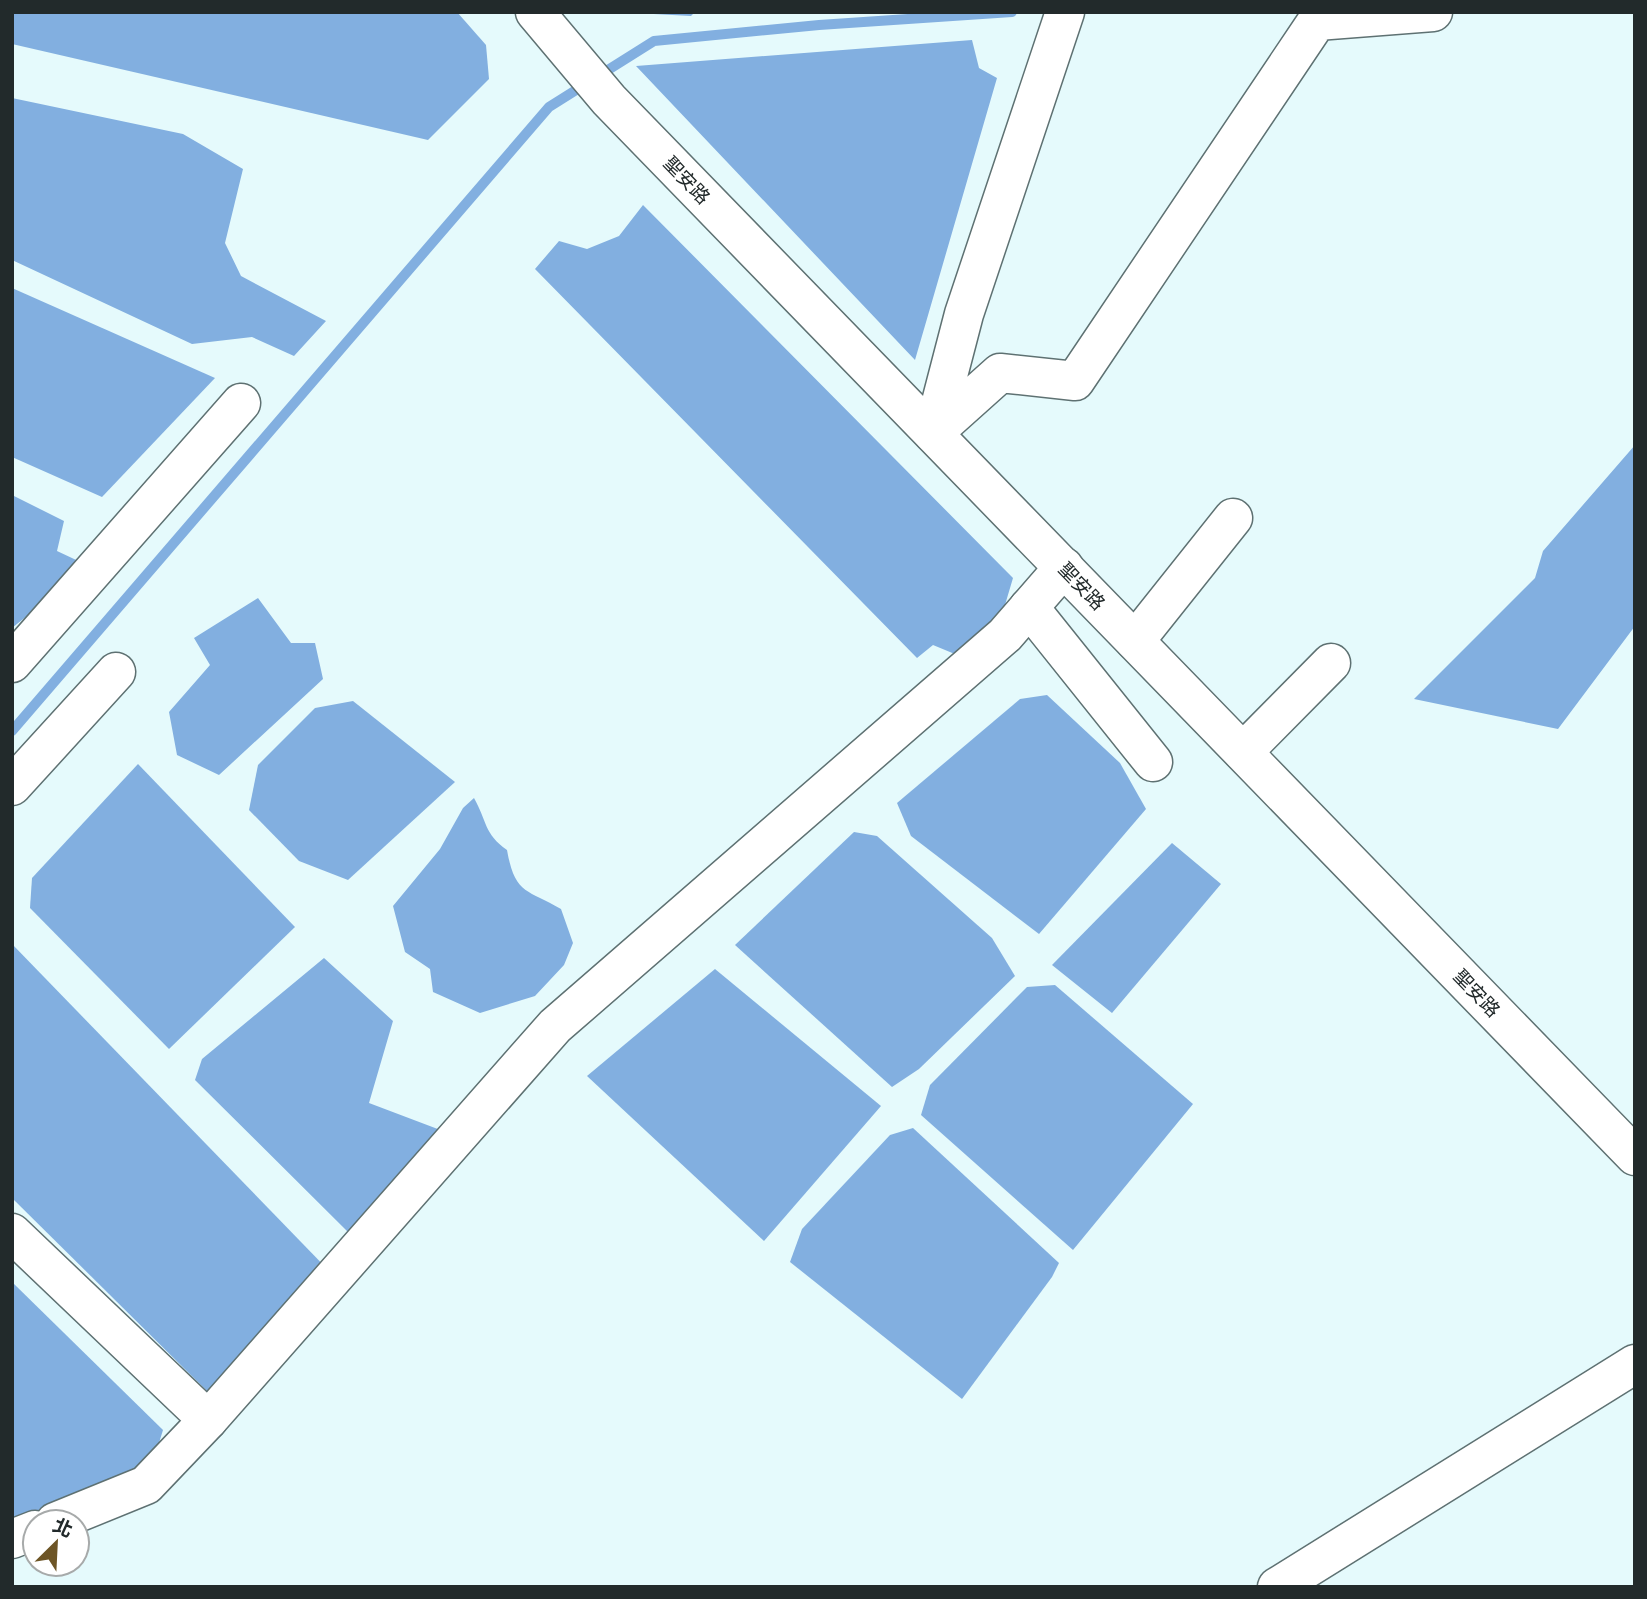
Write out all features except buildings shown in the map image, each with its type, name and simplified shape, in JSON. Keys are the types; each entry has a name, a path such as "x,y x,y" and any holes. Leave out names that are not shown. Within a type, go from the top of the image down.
{"street":[{"name":"聖安路","path":"535,12 609,100 1635,1156"},
{"path":"933,433 964,314 1065,12"},
{"path":"933,433 1000,373 1075,381 1317,21 1433,12"},
{"path":"12,663 241,403"},
{"path":"1135,641 1233,518"},
{"path":"89,1508 146,1485 208,1420 555,1026 1005,635 1064,567"},
{"path":"1029,607 1153,762"},
{"path":"1243,752 1331,663"},
{"path":"12,786 116,672"},
{"path":"12,1233 208,1420"},
{"path":"1277,1587 1635,1364"}],"water":[{"path":"12,12 457,12 486,45 489,79 428,140 12,44"},
{"path":"616,12 695,12 691,16"},
{"path":"972,40 979,68 997,78 915,360 636,66"},
{"path":"12,98 183,134 243,169 225,243 241,276 326,321 294,356 252,337 192,344 12,260"},
{"path":"643,205 1013,578 1002,615 962,657 933,645 917,658 535,269 559,241 587,249 619,236"},
{"path":"12,288 215,378 102,497 12,457"},
{"path":"1635,445 1635,626 1558,729 1414,699 1535,578 1543,551"},
{"path":"12,495 64,521 57,551 89,566 12,628"},
{"path":"258,598 291,643 315,643 323,679 219,775 177,755 169,712 210,665 194,638"},
{"path":"1047,695 1120,763 1146,809 1039,934 911,836 897,803 1020,699"},
{"path":"353,701 455,782 348,880 299,861 249,810 258,765 315,708"},
{"path":"138,764 295,927 169,1049 30,908 32,878"},
{"path":"474,798 490,833 507,850 510,865 519,883 524,889 561,909 573,943 564,965 535,996 480,1013 433,992 430,969 405,952 393,906 440,849 463,808"},
{"path":"854,832 877,836 992,938 1015,976 919,1069 892,1087 735,945"},
{"path":"1172,843 1221,884 1112,1013 1052,965"},
{"path":"12,944 334,1276 214,1398 12,1198"},
{"path":"324,958 393,1021 369,1103 443,1131 348,1232 195,1080 202,1059"},
{"path":"715,969 881,1106 764,1241 587,1076"},
{"path":"1055,985 1193,1104 1073,1250 921,1115 930,1085 1027,987"},
{"path":"913,1128 1059,1263 1052,1277 962,1399 790,1262 802,1229 890,1135"},
{"path":"12,1282 163,1430 146,1485 82,1508 21,1508 21,1530 12,1533"}],"waterway":[{"path":"12,731 549,107 654,41 819,25 1012,12"}]}
